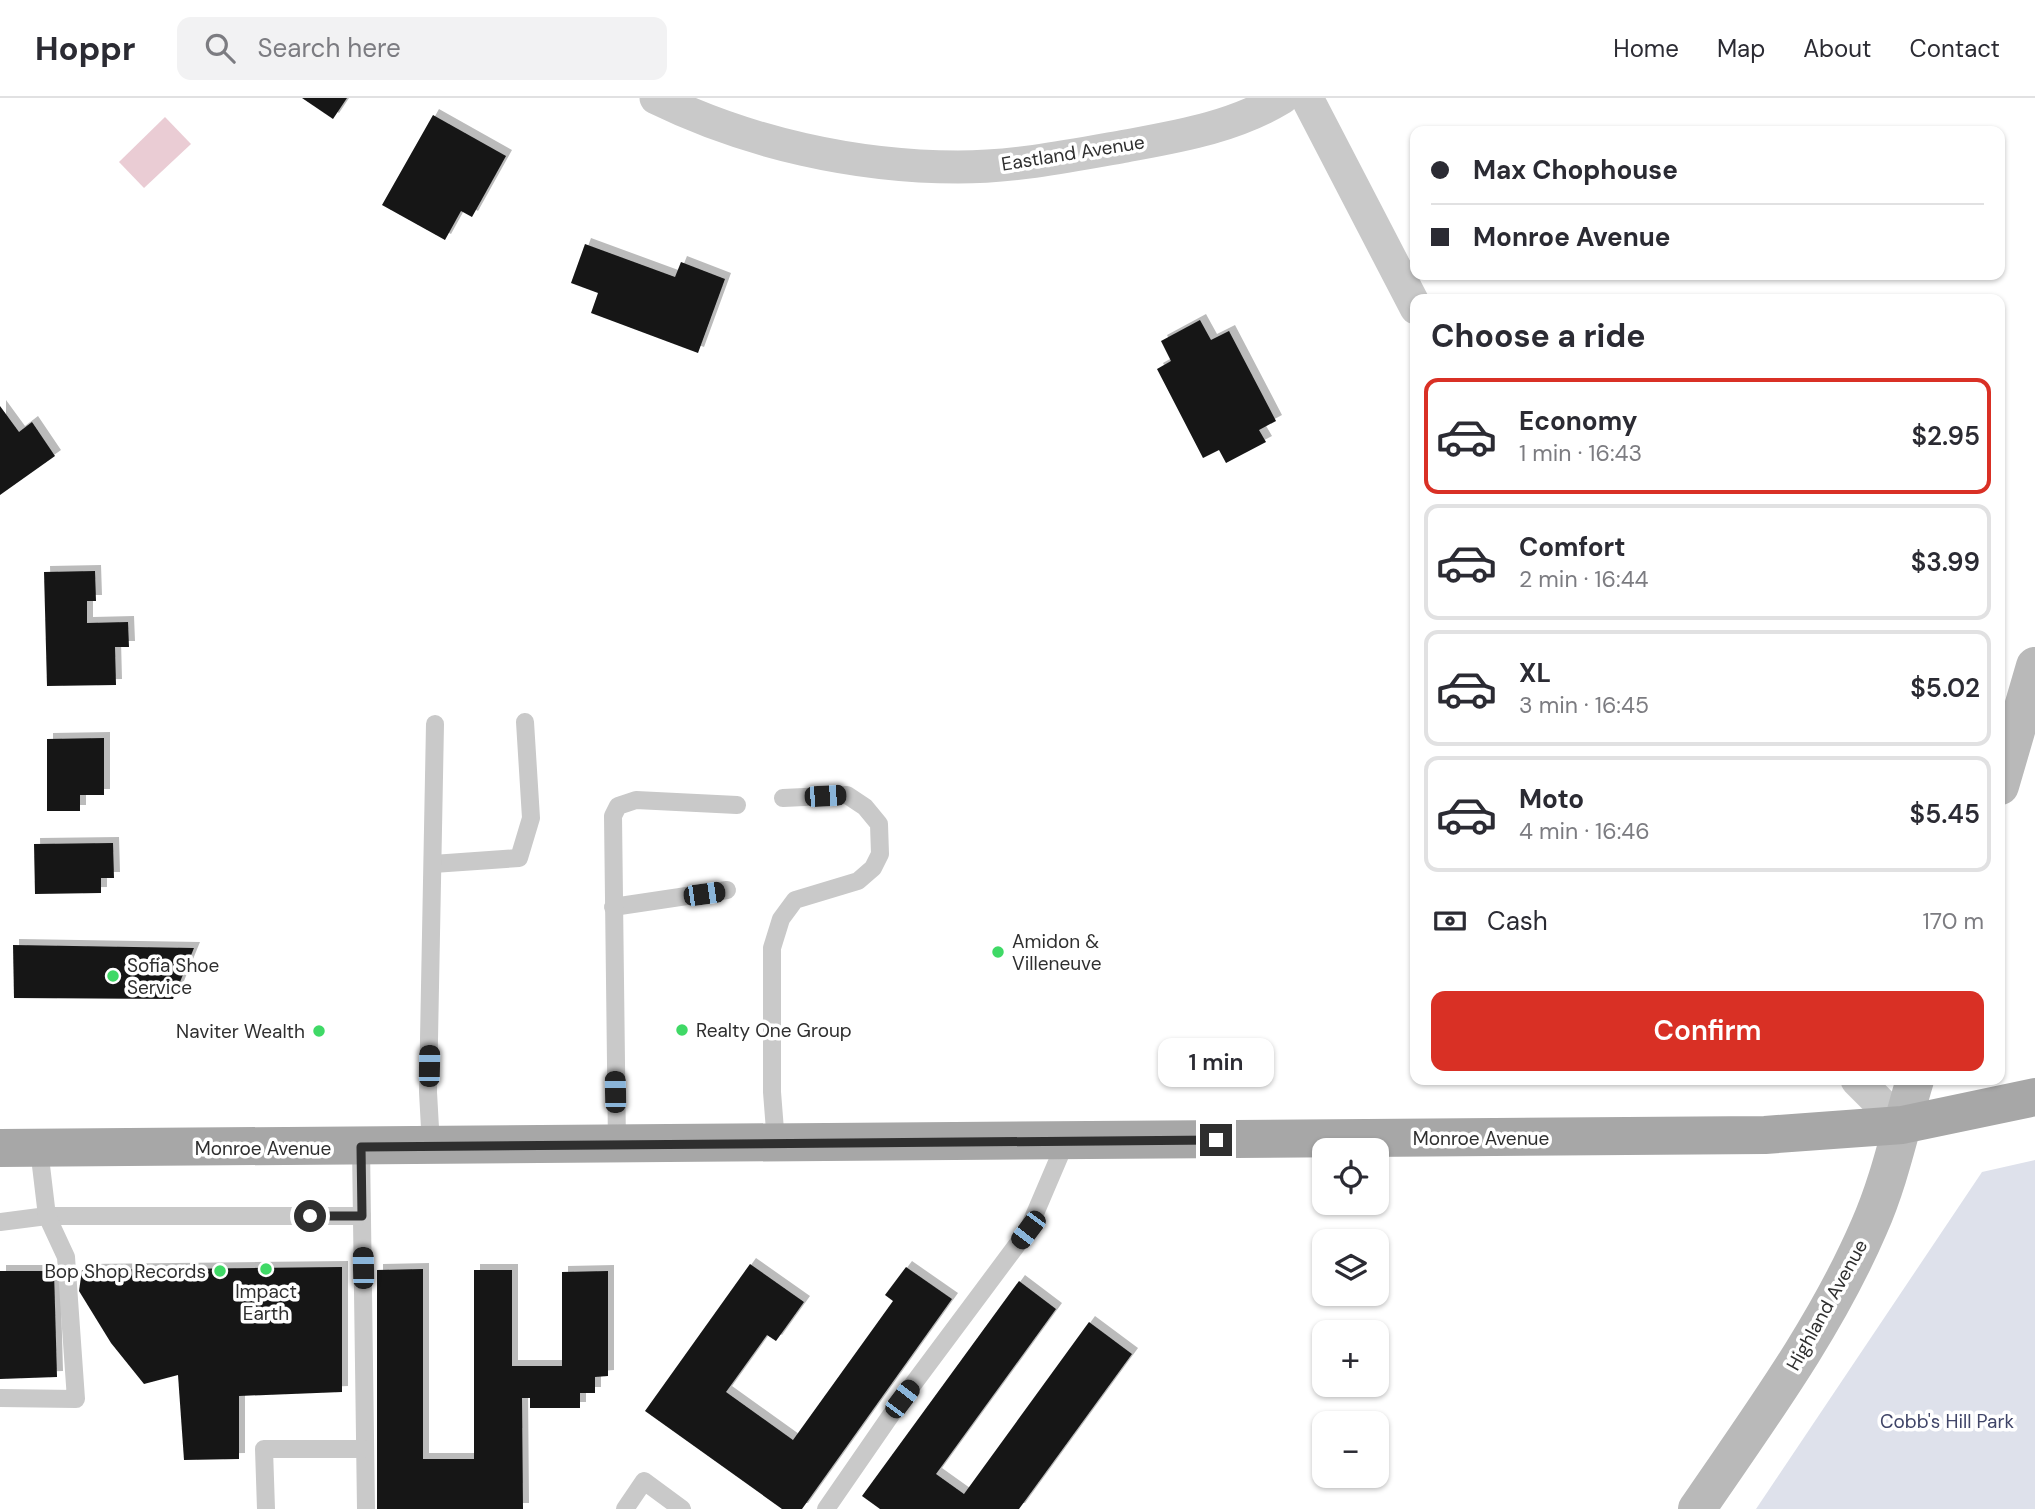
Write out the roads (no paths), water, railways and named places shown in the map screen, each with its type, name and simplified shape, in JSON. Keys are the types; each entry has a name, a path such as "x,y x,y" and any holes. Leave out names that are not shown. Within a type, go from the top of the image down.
{"main road":[{"name":"Monroe Avenue","path":"0,1148 1765,1135 1902,1125 2035,1097"}],"street":[{"name":"Eastland Avenue","path":"656,98 743,133 822,153 897,164 959,167 1035,162 1189,134 1240,118 1282,98"},
{"path":"1307,98 1410,296"},
{"path":"2005,769 2035,666"},
{"path":"1862,1085 1902,1125"},
{"name":"Highland Avenue","path":"1697,1509 1792,1371 1838,1293 1871,1225 1914,1085"}],"lane":[{"path":"433,864 519,858 531,818 525,723"},
{"path":"431,1146 428,1092 435,724"},
{"path":"776,1143 772,1091 772,948 781,919 795,900 858,881 873,869 880,855 879,824 865,807 847,795 783,798"},
{"path":"617,1145 613,816 618,806 636,800 737,806"},
{"path":"613,907 727,890"},
{"path":"825,1509 902,1399 1028,1230 1066,1141"},
{"path":"361,1147 366,1509"},
{"path":"0,1398 76,1399 66,1257 47,1216 39,1149"},
{"path":"0,1222 47,1216 362,1216"},
{"path":"266,1509 264,1449 365,1450"},
{"path":"625,1509 644,1481 682,1509"}],"place":[{"name":"Amidon & Villeneuve","path":"998,952"},
{"name":"Sofia Shoe Service","path":"113,976"},
{"name":"Realty One Group","path":"682,1030"},
{"name":"Naviter Wealth","path":"319,1031"},
{"name":"Impact Earth","path":"266,1269"},
{"name":"Bop Shop Records","path":"220,1271"}],"park label":[{"name":"Cobb's Hill Park","path":"1947,1421"}]}
